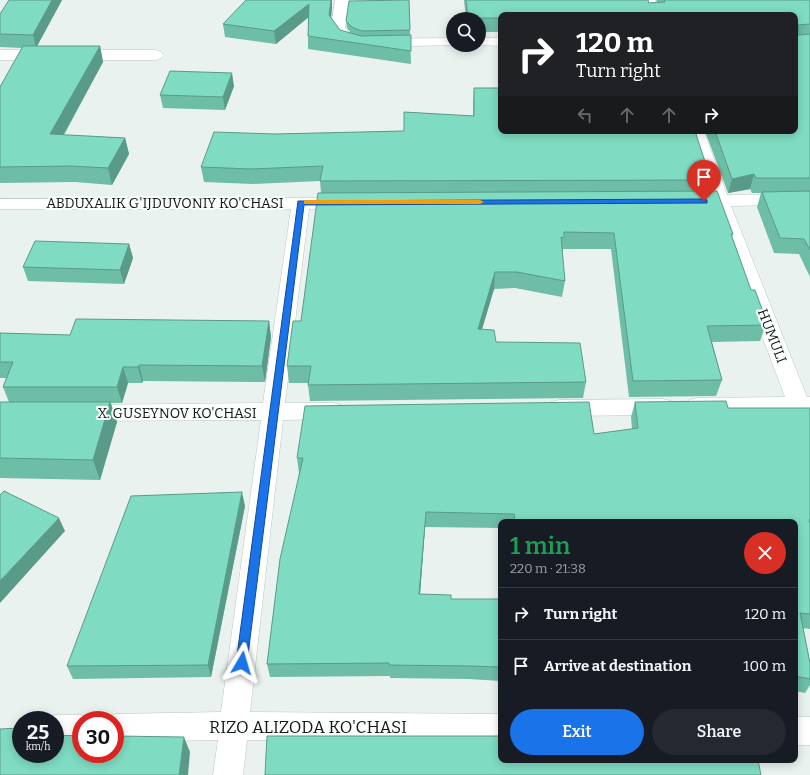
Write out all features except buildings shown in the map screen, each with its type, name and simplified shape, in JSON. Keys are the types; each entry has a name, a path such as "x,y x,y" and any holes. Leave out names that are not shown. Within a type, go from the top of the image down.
{"street":[{"path":"342,0 338,28 346,38 361,43 446,42"},
{"path":"648,0 653,12"},
{"path":"486,42 498,42"},
{"path":"0,55 156,55"},
{"name":"HUMULI","path":"697,134 720,201 805,405"},
{"path":"673,202 810,199"},
{"name":"ABDUXALIK G'IJDUVONIY KO'CHASI","path":"0,204 364,202"},
{"path":"228,775 273,412 301,203"},
{"path":"536,409 805,405"},
{"name":"X. GUSEYNOV KO'CHASI","path":"62,414 352,411"},
{"name":"RIZO ALIZODA KO'CHASI","path":"124,728 234,726 498,728"},
{"path":"798,731 810,731"}],"slow traffic":[{"path":"306,203 480,202"}],"route":[{"path":"242,663 301,203 704,201"}]}
